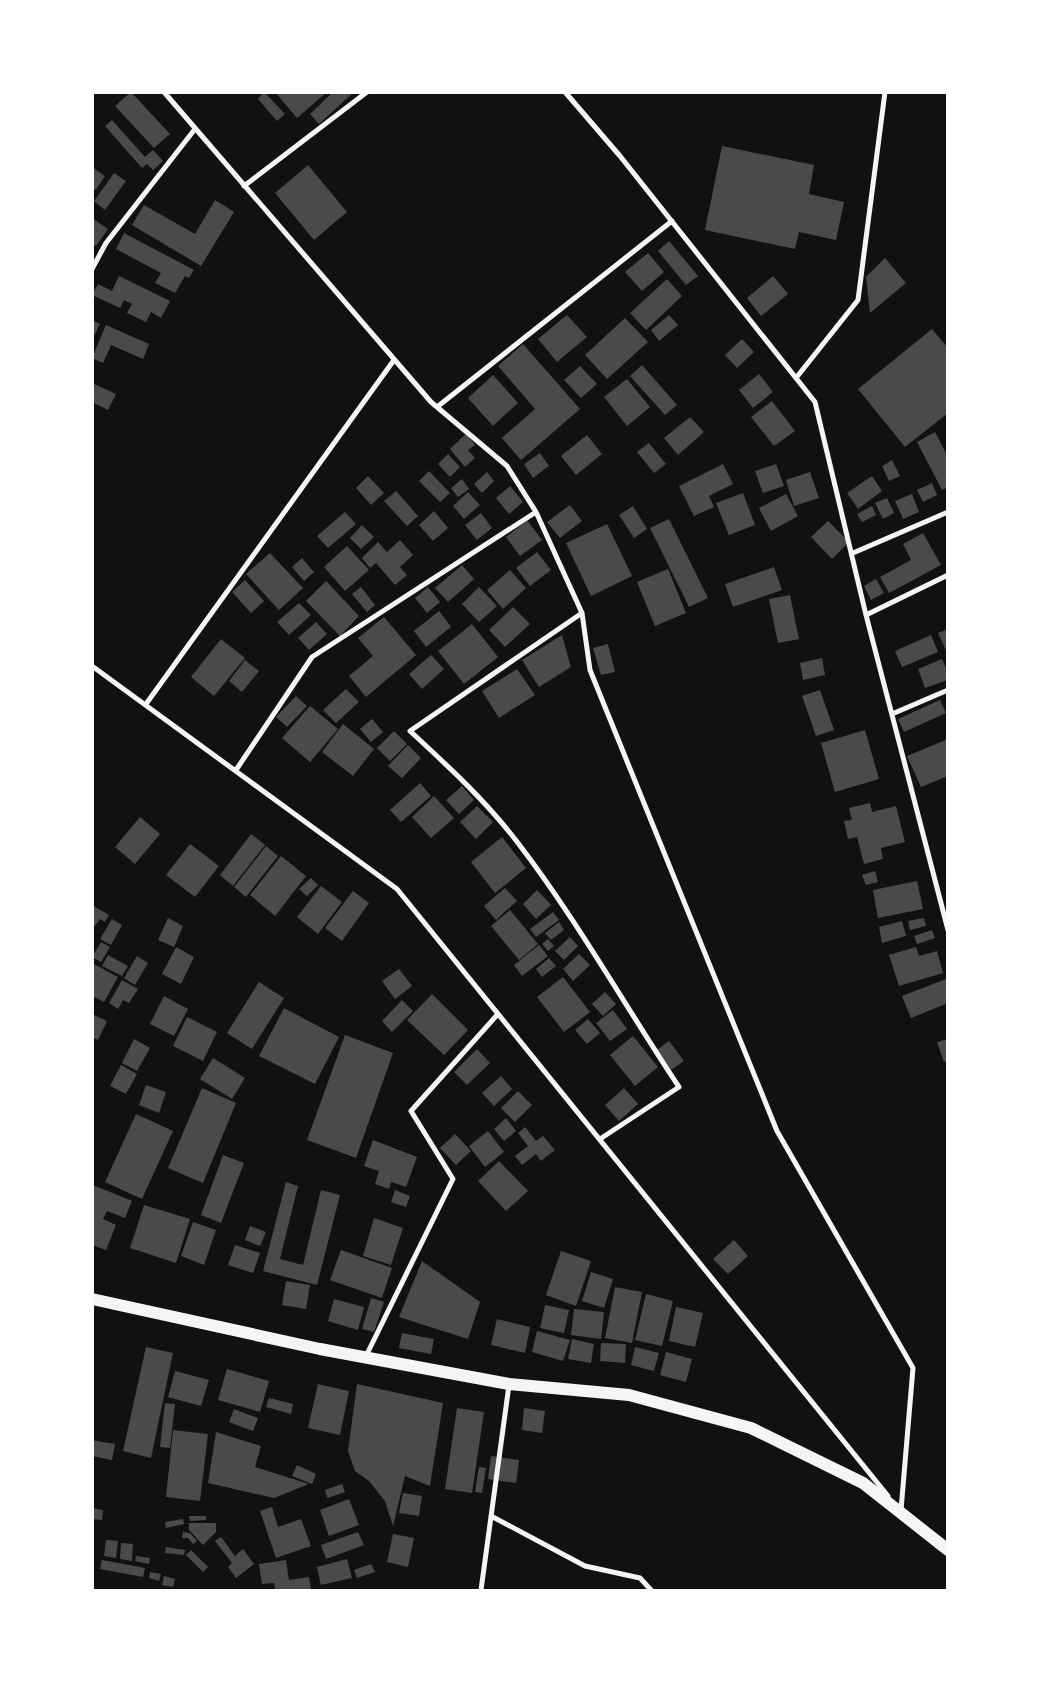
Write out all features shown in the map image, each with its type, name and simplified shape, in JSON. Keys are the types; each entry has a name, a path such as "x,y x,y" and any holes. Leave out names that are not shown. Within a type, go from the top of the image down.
{"main road":[{"path":"92,1299 365,1357 509,1384 629,1395 750,1428 863,1483 948,1550"}],"street":[{"path":"164,92 394,360 437,407 507,466 536,512 582,613 590,670 777,1132 913,1368 901,1512"},
{"path":"244,186 367,92"},
{"path":"565,92 672,221 816,402 853,553 866,615 931,874 948,930"},
{"path":"796,378 858,300 886,92"},
{"path":"92,269 106,244 195,129"},
{"path":"437,407 672,221"},
{"path":"146,704 394,360"},
{"path":"236,770 312,657 536,512"},
{"path":"853,553 948,512"},
{"path":"866,615 948,575"},
{"path":"582,613 410,731 461,777 517,842 552,891 679,1087 600,1139"},
{"path":"92,666 397,889 901,1512"},
{"path":"892,714 948,690"},
{"path":"365,1357 453,1179 411,1111 498,1014"},
{"path":"481,1590 509,1384"},
{"path":"491,1516 585,1566 640,1578 651,1590"}],"building":[{"path":"131,92 170,134 154,148 115,106"},
{"path":"264,92 285,114 277,121 258,99"},
{"path":"275,92 327,92 297,118"},
{"path":"333,92 354,92 319,124 310,114"},
{"path":"112,120 145,157 153,150 163,161 153,170 147,164 142,168 105,126"},
{"path":"722,146 814,165 809,194 844,202 836,240 799,232 795,249 705,230"},
{"path":"308,165 347,212 314,240 275,193"},
{"path":"92,167 105,176 96,190 92,188"},
{"path":"114,173 126,181 105,210 94,201"},
{"path":"215,200 234,212 201,266 132,225 144,205 195,234"},
{"path":"92,218 108,229 96,246 92,244"},
{"path":"124,233 194,270 189,278 185,276 175,293 155,283 161,273 116,249"},
{"path":"669,241 698,276 686,285 658,251"},
{"path":"648,253 664,272 642,291 625,272"},
{"path":"885,258 906,283 870,313 866,277"},
{"path":"119,276 170,301 161,318 151,312 146,322 127,313 132,304 124,300 120,308 92,295 98,284 112,291"},
{"path":"773,276 788,294 761,316 747,298"},
{"path":"667,279 682,296 646,330 630,313"},
{"path":"567,315 587,337 557,362 538,339"},
{"path":"669,315 678,325 659,341 651,330"},
{"path":"625,318 648,342 607,379 585,355"},
{"path":"92,320 100,324 92,340"},
{"path":"106,325 149,344 143,359 111,345 103,363 92,358"},
{"path":"932,329 948,348 948,413 905,447 858,389"},
{"path":"742,339 754,352 737,368 725,355"},
{"path":"523,344 580,409 521,460 502,438 535,409 498,366"},
{"path":"642,365 677,405 665,415 630,376"},
{"path":"580,366 597,384 581,398 564,380"},
{"path":"759,374 773,392 753,408 739,390"},
{"path":"493,375 518,403 493,426 468,398"},
{"path":"627,379 650,407 627,426 604,397"},
{"path":"92,383 116,394 108,410 92,402"},
{"path":"772,401 795,431 774,446 751,417"},
{"path":"690,417 704,432 678,455 664,438"},
{"path":"935,432 948,457 948,487 942,490 917,442"},
{"path":"466,434 475,445 468,450 475,458 465,467 450,449"},
{"path":"587,435 602,454 576,475 561,456"},
{"path":"649,443 666,464 654,473 637,452"},
{"path":"540,453 549,466 533,478 524,464"},
{"path":"448,454 460,467 450,477 438,464"},
{"path":"892,460 900,476 889,481 882,466"},
{"path":"723,464 733,484 709,496 714,507 694,516 679,486"},
{"path":"776,464 784,486 763,493 755,471"},
{"path":"429,471 450,493 440,502 419,481"},
{"path":"487,472 494,481 482,493 474,484"},
{"path":"810,472 819,498 794,506 786,480"},
{"path":"368,476 384,493 371,505 356,488"},
{"path":"872,476 882,491 858,509 847,493"},
{"path":"462,479 469,489 458,497 451,488"},
{"path":"932,483 937,495 923,502 917,490"},
{"path":"510,486 523,502 509,514 496,498"},
{"path":"396,491 418,516 407,526 384,501"},
{"path":"468,492 480,505 464,519 453,506"},
{"path":"743,493 755,525 729,535 716,503"},
{"path":"786,494 798,516 771,531 759,508"},
{"path":"912,494 919,512 903,519 895,501"},
{"path":"887,498 894,513 883,519 875,503"},
{"path":"570,505 582,521 560,538 547,522"},
{"path":"633,506 647,529 634,538 619,515"},
{"path":"872,506 876,515 862,522 857,514"},
{"path":"434,511 448,528 433,541 419,525"},
{"path":"345,512 356,524 328,548 317,536"},
{"path":"481,513 492,528 477,540 465,525"},
{"path":"669,519 708,598 689,607 650,528"},
{"path":"527,520 542,540 520,556 506,537"},
{"path":"828,521 849,542 832,559 811,537"},
{"path":"607,524 632,576 591,596 566,543"},
{"path":"362,525 374,537 361,549 350,538"},
{"path":"923,533 941,565 889,593 880,577 911,560 903,544"},
{"path":"400,540 413,555 400,567 407,575 395,585 376,563 370,568 362,558 378,542 387,552"},
{"path":"347,546 369,570 345,591 324,567"},
{"path":"537,552 551,570 530,586 516,568"},
{"path":"270,553 303,588 279,610 246,574"},
{"path":"302,558 314,572 304,581 292,567"},
{"path":"462,565 474,579 448,602 435,588"},
{"path":"774,567 782,590 733,607 725,584"},
{"path":"668,569 686,613 655,626 637,582"},
{"path":"510,570 526,588 503,609 487,590"},
{"path":"876,579 884,593 871,600 864,586"},
{"path":"245,580 264,601 251,613 232,592"},
{"path":"326,581 359,616 340,636 306,601"},
{"path":"361,587 375,605 367,612 352,594"},
{"path":"428,587 440,602 427,613 415,598"},
{"path":"479,587 497,606 479,622 462,604"},
{"path":"790,595 799,639 778,643 769,599"},
{"path":"299,603 311,615 289,635 277,622"},
{"path":"513,607 530,624 505,647 489,630"},
{"path":"439,611 451,627 426,647 414,631"},
{"path":"384,617 416,655 366,697 349,676 373,656 358,638"},
{"path":"316,622 327,634 309,650 298,638"},
{"path":"472,624 498,657 464,684 438,651"},
{"path":"948,629 948,655 938,633"},
{"path":"562,635 571,667 539,687 522,660"},
{"path":"931,635 938,652 902,667 895,651"},
{"path":"221,639 245,658 214,696 191,677"},
{"path":"608,644 615,672 601,675 593,648"},
{"path":"431,655 444,669 422,689 409,674"},
{"path":"822,658 825,675 803,680 800,663"},
{"path":"942,659 948,673 948,680 925,688 918,669"},
{"path":"245,660 259,671 242,692 229,681"},
{"path":"517,669 535,695 499,718 482,691"},
{"path":"346,689 359,702 336,723 323,710"},
{"path":"820,690 834,730 816,736 802,696"},
{"path":"296,696 307,706 287,727 276,717"},
{"path":"940,700 946,713 904,732 898,719"},
{"path":"310,706 338,729 310,762 282,738"},
{"path":"372,719 383,732 371,742 360,729"},
{"path":"343,724 374,749 353,776 322,752"},
{"path":"865,730 879,779 835,792 821,743"},
{"path":"394,731 407,744 390,761 377,748"},
{"path":"948,739 948,776 921,787 907,756"},
{"path":"408,745 421,758 402,778 388,766"},
{"path":"420,783 431,796 401,822 390,810"},
{"path":"462,786 474,800 459,814 446,800"},
{"path":"434,796 454,818 431,838 412,817"},
{"path":"870,803 872,812 896,806 905,842 881,848 883,859 864,864 857,837 848,839 844,821 852,820 849,808"},
{"path":"477,806 493,822 476,839 460,822"},
{"path":"140,817 160,834 135,864 115,847"},
{"path":"251,834 265,845 233,886 220,875"},
{"path":"502,837 526,868 495,893 471,862"},
{"path":"190,844 219,866 195,897 166,875"},
{"path":"266,846 278,856 246,897 234,887"},
{"path":"281,856 306,876 275,916 250,895"},
{"path":"875,871 878,882 866,885 862,875"},
{"path":"311,878 318,885 307,896 299,889"},
{"path":"917,881 923,909 878,918 873,890"},
{"path":"321,886 342,902 318,934 297,917"},
{"path":"505,888 517,901 496,920 484,906"},
{"path":"537,890 551,905 536,919 523,904"},
{"path":"353,891 369,903 342,941 325,928"},
{"path":"92,905 109,915 105,922 100,919 95,926 92,924"},
{"path":"510,910 538,944 519,960 491,926"},
{"path":"553,912 559,920 536,937 530,929"},
{"path":"168,918 183,926 174,947 158,940"},
{"path":"924,918 926,926 910,930 908,921"},
{"path":"112,919 122,925 111,945 100,939"},
{"path":"902,921 906,936 882,943 879,927"},
{"path":"559,922 564,930 551,940 545,933"},
{"path":"932,930 935,938 917,944 914,936"},
{"path":"570,937 578,946 564,960 555,951"},
{"path":"548,939 554,946 548,951 542,944"},
{"path":"101,942 110,947 101,962 92,957"},
{"path":"539,945 548,956 522,976 514,965"},
{"path":"176,947 194,957 181,984 162,974"},
{"path":"916,947 919,956 937,951 943,973 899,986 889,955"},
{"path":"579,954 590,965 573,981 563,969"},
{"path":"108,955 128,966 122,976 102,966"},
{"path":"137,956 148,963 135,985 124,978"},
{"path":"549,958 556,966 542,977 536,969"},
{"path":"92,963 118,977 104,1002 92,996"},
{"path":"399,969 412,986 395,999 382,981"},
{"path":"563,977 590,1012 564,1032 537,997"},
{"path":"946,979 948,1003 911,1018 902,996"},
{"path":"122,980 138,989 129,1003 123,1000 118,1009 109,1003"},
{"path":"259,982 284,998 252,1049 227,1033"},
{"path":"605,992 616,1004 603,1016 592,1004"},
{"path":"432,994 468,1030 444,1055 407,1020"},
{"path":"164,996 188,1009 174,1036 150,1024"},
{"path":"402,1000 413,1011 392,1032 382,1021"},
{"path":"284,1008 339,1037 315,1084 259,1056"},
{"path":"613,1010 627,1029 610,1041 596,1023"},
{"path":"92,1014 107,1021 98,1040 92,1037"},
{"path":"187,1017 217,1032 203,1061 173,1046"},
{"path":"588,1019 600,1033 587,1044 575,1030"},
{"path":"345,1035 393,1053 356,1158 307,1140"},
{"path":"633,1036 658,1067 635,1086 610,1055"},
{"path":"134,1039 150,1048 137,1071 122,1063"},
{"path":"948,1039 948,1061 944,1062 937,1042"},
{"path":"669,1041 684,1061 671,1070 657,1050"},
{"path":"477,1049 490,1063 467,1085 454,1072"},
{"path":"213,1058 245,1078 232,1099 200,1079"},
{"path":"121,1065 137,1074 126,1094 110,1086"},
{"path":"501,1076 512,1089 494,1106 482,1093"},
{"path":"146,1085 166,1092 159,1113 139,1105"},
{"path":"202,1088 236,1103 203,1183 168,1168"},
{"path":"624,1088 638,1104 619,1121 605,1105"},
{"path":"518,1091 532,1105 515,1122 501,1108"},
{"path":"136,1114 173,1131 142,1199 105,1182"},
{"path":"506,1118 516,1131 504,1141 494,1129"},
{"path":"525,1127 536,1141 543,1136 555,1150 541,1161 536,1154 522,1165 515,1156 528,1146 518,1133"},
{"path":"488,1131 504,1152 485,1167 469,1146"},
{"path":"455,1134 471,1151 456,1165 440,1148"},
{"path":"373,1140 417,1157 406,1187 391,1182 389,1189 375,1184 379,1171 364,1166"},
{"path":"223,1155 244,1163 221,1223 201,1215"},
{"path":"499,1161 528,1191 506,1211 478,1181"},
{"path":"286,1182 298,1186 280,1259 303,1265 321,1190 340,1195 317,1285 263,1271"},
{"path":"93,1185 132,1201 125,1218 107,1211 103,1219 116,1225 106,1250 92,1245"},
{"path":"395,1190 410,1196 406,1207 391,1202"},
{"path":"144,1205 190,1219 176,1263 130,1248"},
{"path":"374,1218 403,1228 391,1265 363,1256"},
{"path":"193,1222 216,1230 204,1265 181,1256"},
{"path":"250,1226 266,1232 260,1246 245,1240"},
{"path":"734,1240 748,1256 728,1274 713,1259"},
{"path":"235,1245 260,1253 253,1273 228,1265"},
{"path":"341,1250 392,1268 382,1298 330,1280"},
{"path":"561,1251 591,1261 576,1306 546,1295"},
{"path":"422,1261 480,1302 468,1339 399,1317"},
{"path":"591,1272 613,1279 604,1308 582,1301"},
{"path":"286,1281 310,1285 306,1309 282,1305"},
{"path":"615,1287 642,1292 632,1343 605,1338"},
{"path":"646,1294 673,1301 662,1346 635,1340"},
{"path":"371,1298 384,1302 374,1332 362,1329"},
{"path":"334,1299 364,1307 358,1330 328,1321"},
{"path":"545,1305 569,1310 564,1333 540,1328"},
{"path":"676,1307 703,1313 695,1347 669,1341"},
{"path":"574,1309 604,1312 601,1339 571,1335"},
{"path":"497,1319 530,1327 525,1353 491,1345"},
{"path":"537,1331 570,1340 563,1361 532,1352"},
{"path":"402,1333 434,1339 431,1354 399,1348"},
{"path":"572,1339 594,1344 591,1363 568,1359"},
{"path":"601,1343 626,1344 625,1363 600,1361"},
{"path":"146,1347 173,1353 151,1458 123,1451"},
{"path":"635,1347 659,1353 654,1371 631,1365"},
{"path":"666,1352 692,1359 686,1382 660,1375"},
{"path":"227,1369 269,1381 260,1412 218,1400"},
{"path":"175,1371 209,1380 201,1406 168,1397"},
{"path":"318,1384 349,1391 340,1435 308,1428"},
{"path":"357,1384 443,1403 430,1486 405,1476 393,1526 385,1501 369,1481 355,1471 348,1451"},
{"path":"269,1398 293,1404 291,1414 266,1407"},
{"path":"165,1403 175,1404 170,1448 160,1447"},
{"path":"457,1408 484,1412 472,1493 445,1489"},
{"path":"524,1408 545,1411 542,1433 522,1430"},
{"path":"234,1409 258,1418 253,1431 229,1422"},
{"path":"173,1430 208,1434 200,1501 166,1497"},
{"path":"216,1432 261,1446 255,1467 309,1484 274,1498 208,1483"},
{"path":"92,1440 115,1444 112,1460 92,1456"},
{"path":"491,1456 519,1460 516,1483 488,1479"},
{"path":"297,1465 316,1474 312,1484 292,1476"},
{"path":"479,1467 486,1468 482,1493 475,1492"},
{"path":"342,1484 345,1492 327,1498 325,1490"},
{"path":"403,1493 422,1496 419,1516 399,1513"},
{"path":"349,1499 359,1525 329,1536 320,1510"},
{"path":"272,1507 278,1527 301,1519 311,1546 276,1558 260,1511"},
{"path":"92,1508 103,1510 102,1520 92,1519"},
{"path":"189,1516 206,1516 206,1520 190,1521"},
{"path":"183,1519 184,1524 166,1528 165,1522"},
{"path":"189,1523 216,1523 216,1532 203,1545 189,1530"},
{"path":"183,1532 190,1533 197,1541 193,1544 188,1538 182,1538"},
{"path":"358,1532 364,1545 326,1559 321,1545"},
{"path":"393,1534 414,1538 408,1567 387,1562"},
{"path":"221,1537 235,1556 243,1549 254,1564 236,1578 228,1567 232,1563 215,1541"},
{"path":"106,1540 118,1541 116,1558 104,1556"},
{"path":"121,1543 133,1544 132,1561 120,1559"},
{"path":"166,1547 185,1550 184,1555 165,1553"},
{"path":"191,1550 208,1567 203,1572 186,1555"},
{"path":"136,1556 150,1558 149,1564 135,1561"},
{"path":"347,1559 352,1578 321,1585 317,1567"},
{"path":"102,1560 145,1568 143,1577 100,1569"},
{"path":"286,1560 289,1580 309,1577 311,1590 275,1590 274,1583 262,1584 259,1564"},
{"path":"371,1564 375,1572 357,1578 354,1570"},
{"path":"150,1572 161,1574 159,1581 149,1578"},
{"path":"164,1576 175,1579 173,1587 162,1585"}]}
